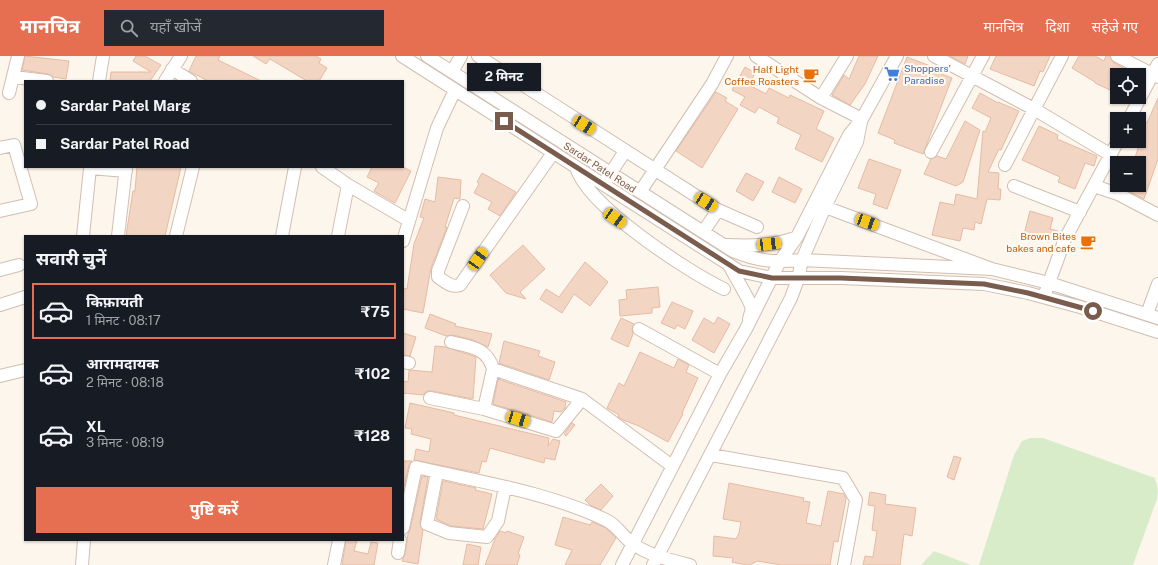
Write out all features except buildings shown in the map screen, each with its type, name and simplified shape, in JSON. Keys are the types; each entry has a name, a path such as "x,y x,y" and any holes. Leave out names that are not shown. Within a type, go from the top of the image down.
{"street":[{"path":"9,93 18,56"},
{"path":"99,80 103,56"},
{"path":"166,80 181,56"},
{"name":"Sardar Patel Road","path":"402,56 739,271 772,278 841,278 984,284 1044,298 1158,332"},
{"name":"Sardar Patel Road","path":"427,56 723,245 755,260 802,260 992,268"},
{"path":"452,72 461,56"},
{"path":"478,56 718,210 756,227"},
{"path":"640,192 712,84 727,56"},
{"path":"821,98 847,56"},
{"path":"622,565 672,466 720,374 746,329 780,261 796,237 849,135 862,119 897,56"},
{"path":"934,56 1034,109 1110,155"},
{"path":"931,152 983,56"},
{"path":"1005,165 1062,56"},
{"path":"1117,56 1156,72 1133,112"},
{"path":"761,57 821,98 862,119"},
{"path":"172,69 189,80"},
{"path":"14,77 39,80"},
{"path":"404,237 437,128 455,90"},
{"path":"655,561 791,298 798,279 802,260 825,207 857,142 862,119"},
{"path":"0,148 14,145 30,204 0,211"},
{"path":"1044,298 1066,239 1114,148"},
{"path":"603,184 625,150"},
{"path":"463,206 438,271 438,277 449,285 456,286 460,285 553,153"},
{"path":"592,161 580,170 579,178 615,218 706,280 724,289"},
{"path":"83,235 86,168 126,169 118,235"},
{"path":"176,235 193,168"},
{"path":"282,235 295,168"},
{"path":"323,168 348,185 408,220"},
{"path":"338,235 348,185"},
{"path":"1014,186 1080,212"},
{"path":"1094,186 1118,194 1158,216"},
{"path":"825,207 992,268 1049,283 1152,316 1158,284"},
{"path":"703,232 718,210"},
{"path":"723,245 754,246 784,242 796,237"},
{"path":"729,264 752,308 746,329"},
{"path":"0,270 19,265"},
{"path":"0,305 24,297"},
{"path":"639,329 720,374"},
{"path":"451,342 480,350 490,358 493,369 484,409"},
{"path":"493,369 582,399 672,466"},
{"path":"0,376 24,370"},
{"path":"430,398 484,409 556,431 582,399"},
{"path":"711,455 843,478 856,500 844,565"},
{"path":"404,523 416,467 505,487 558,501 608,521 633,544 655,561 690,565"},
{"path":"437,472 427,524 449,533 487,537 498,521 505,487"},
{"path":"82,565 84,541"},
{"path":"334,565 339,541"},
{"path":"398,554 400,541"}],"green space":[{"path":"1031,438 1043,438 1155,478 1158,490 1157,499 1133,565 979,565 1014,455 1022,441"},
{"path":"934,551 971,565 921,565"}],"place":[{"name":"Shoppers' Paradise","path":"892,74"},
{"name":"Half Light Coffee Roasters","path":"811,75"},
{"name":"Brown Bites bakes and cafe","path":"1088,242"}],"route":[{"path":"504,121 739,271 772,278 841,278 984,284 1028,293 1093,311"}]}
